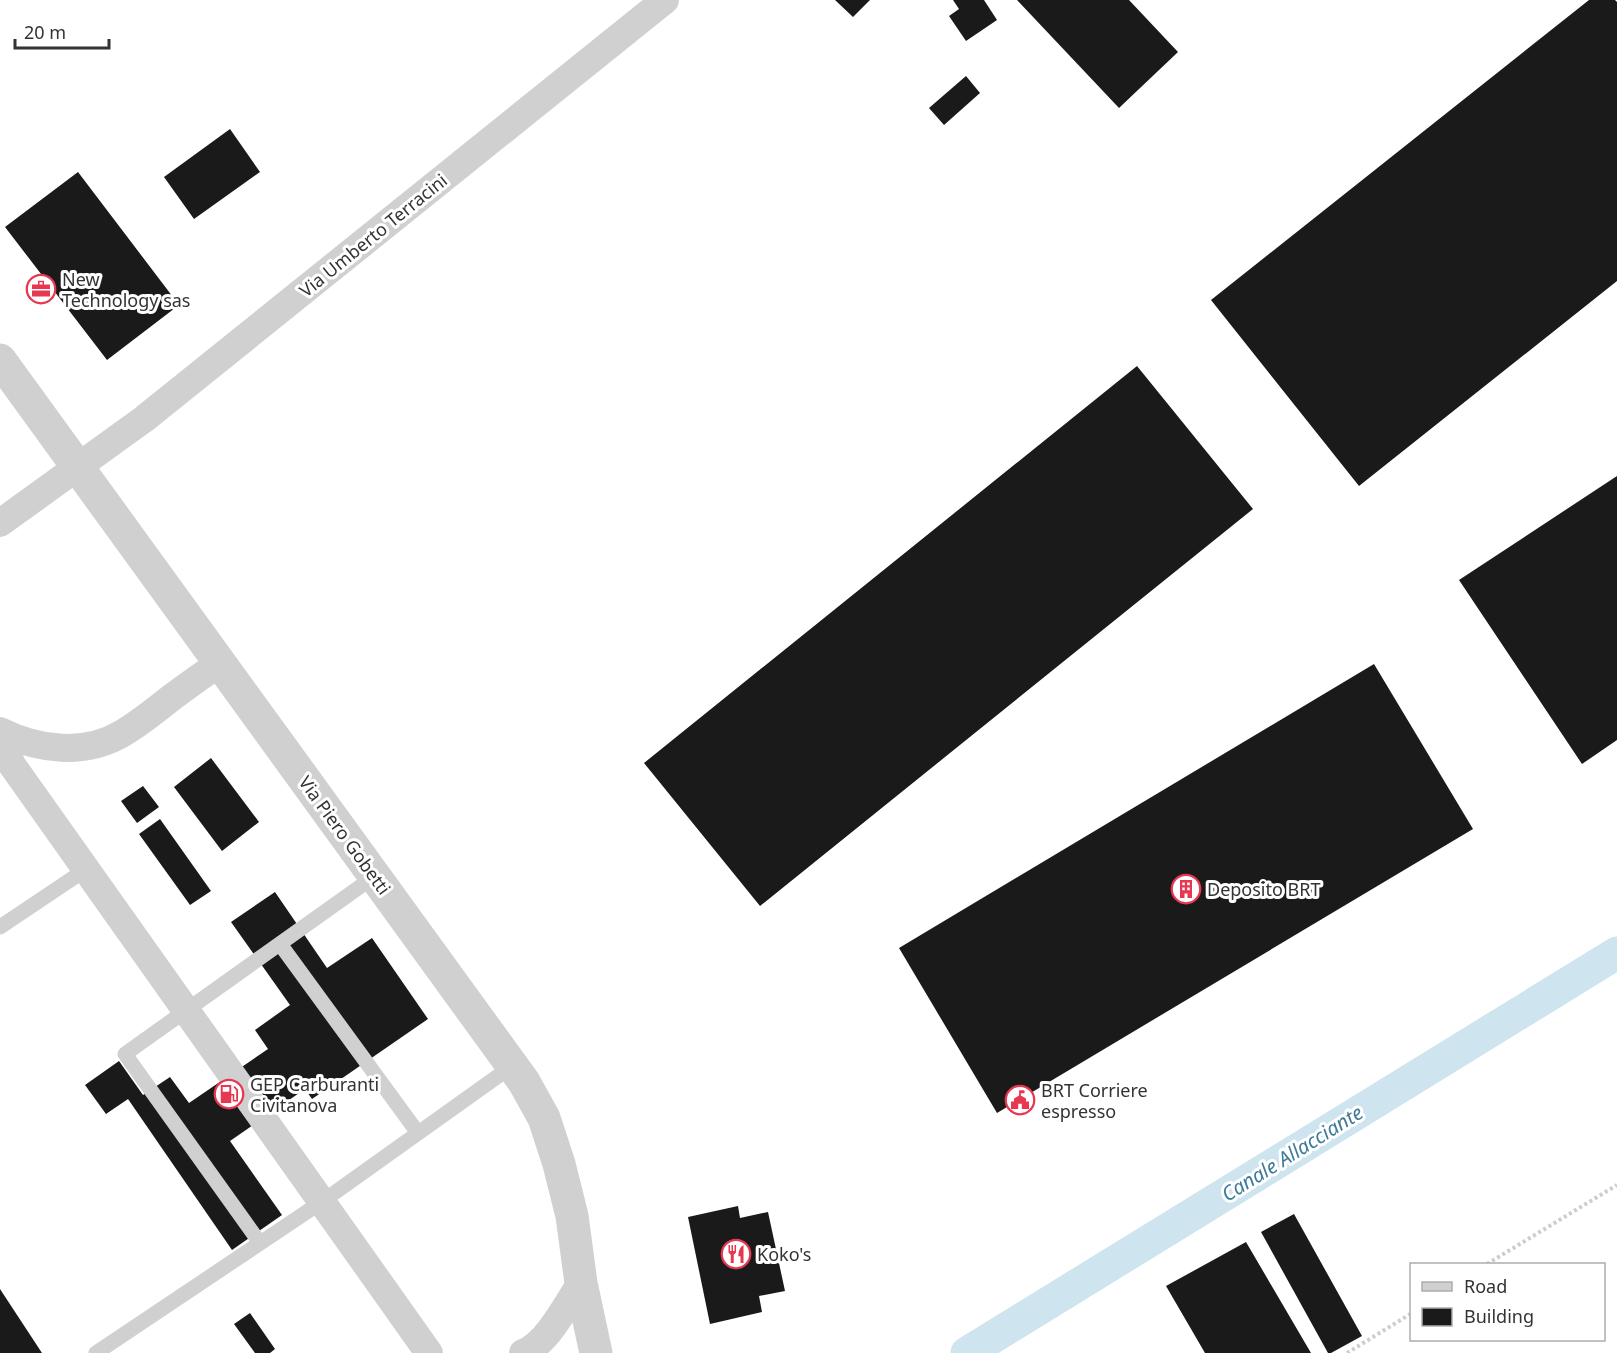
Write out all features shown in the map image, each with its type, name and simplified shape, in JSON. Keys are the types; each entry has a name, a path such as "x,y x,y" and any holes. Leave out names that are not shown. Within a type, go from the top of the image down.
{"street":[{"name":"Via Umberto Terracini","path":"0,523 144,419 665,0"},
{"name":"Via Piero Gobetti","path":"0,360 524,1082 544,1118 559,1164 572,1216 580,1283 596,1353"},
{"path":"0,731 17,740 52,747 81,747 102,742 140,722 220,663"},
{"path":"0,736 12,765 431,1352"},
{"path":"523,1353 530,1350 550,1330 580,1283"}],"lane":[{"path":"0,927 86,870"},
{"path":"260,1243 125,1054 375,876"},
{"path":"280,944 418,1133"},
{"path":"96,1353 322,1201 512,1066"}],"path":[{"path":"1489,1263 1617,1185"},
{"path":"1347,1353 1410,1313"}],"building":[{"path":"835,0 870,0 853,17"},
{"path":"953,0 984,0 997,20 966,41 949,16 959,9"},
{"path":"1017,0 1129,0 1178,52 1119,108"},
{"path":"1589,0 1615,0 1617,2 1617,281 1359,486 1211,300"},
{"path":"966,76 980,93 944,125 929,108"},
{"path":"230,129 260,172 194,219 164,177"},
{"path":"78,172 179,305 107,360 5,227"},
{"path":"1137,366 1253,509 760,906 644,763"},
{"path":"1617,476 1617,740 1582,764 1459,580"},
{"name":"Deposito BRT","path":"1374,664 1473,829 997,1113 899,948"},
{"path":"211,758 259,822 222,851 174,787"},
{"path":"143,786 159,807 137,823 121,801"},
{"path":"160,819 211,891 190,905 139,834"},
{"path":"275,892 327,968 372,938 428,1019 312,1099 305,1089 230,1141 282,1215 232,1250 128,1099 106,1114 85,1085 119,1061 143,1095 170,1077 189,1103 268,1049 255,1030 290,1005 231,922"},
{"name":"Koko's","path":"738,1206 740,1218 768,1212 785,1291 759,1296 762,1312 710,1324 688,1217"},
{"path":"1294,1214 1362,1336 1331,1353 1328,1353 1261,1232"},
{"path":"1246,1242 1311,1353 1205,1353 1166,1286"},
{"path":"0,1289 42,1353 0,1353"},
{"path":"250,1313 275,1349 270,1353 255,1353 234,1324"}],"waterway":[{"name":"Canale Allacciante","path":"967,1353 1617,953"}],"place":[{"name":"New Technology sas","path":"41,289"},
{"name":"Deposito BRT","path":"1186,889"},
{"name":"GEP Carburanti Civitanova","path":"229,1094"},
{"name":"BRT Corriere espresso","path":"1020,1100"},
{"name":"Koko's","path":"736,1254"}]}
